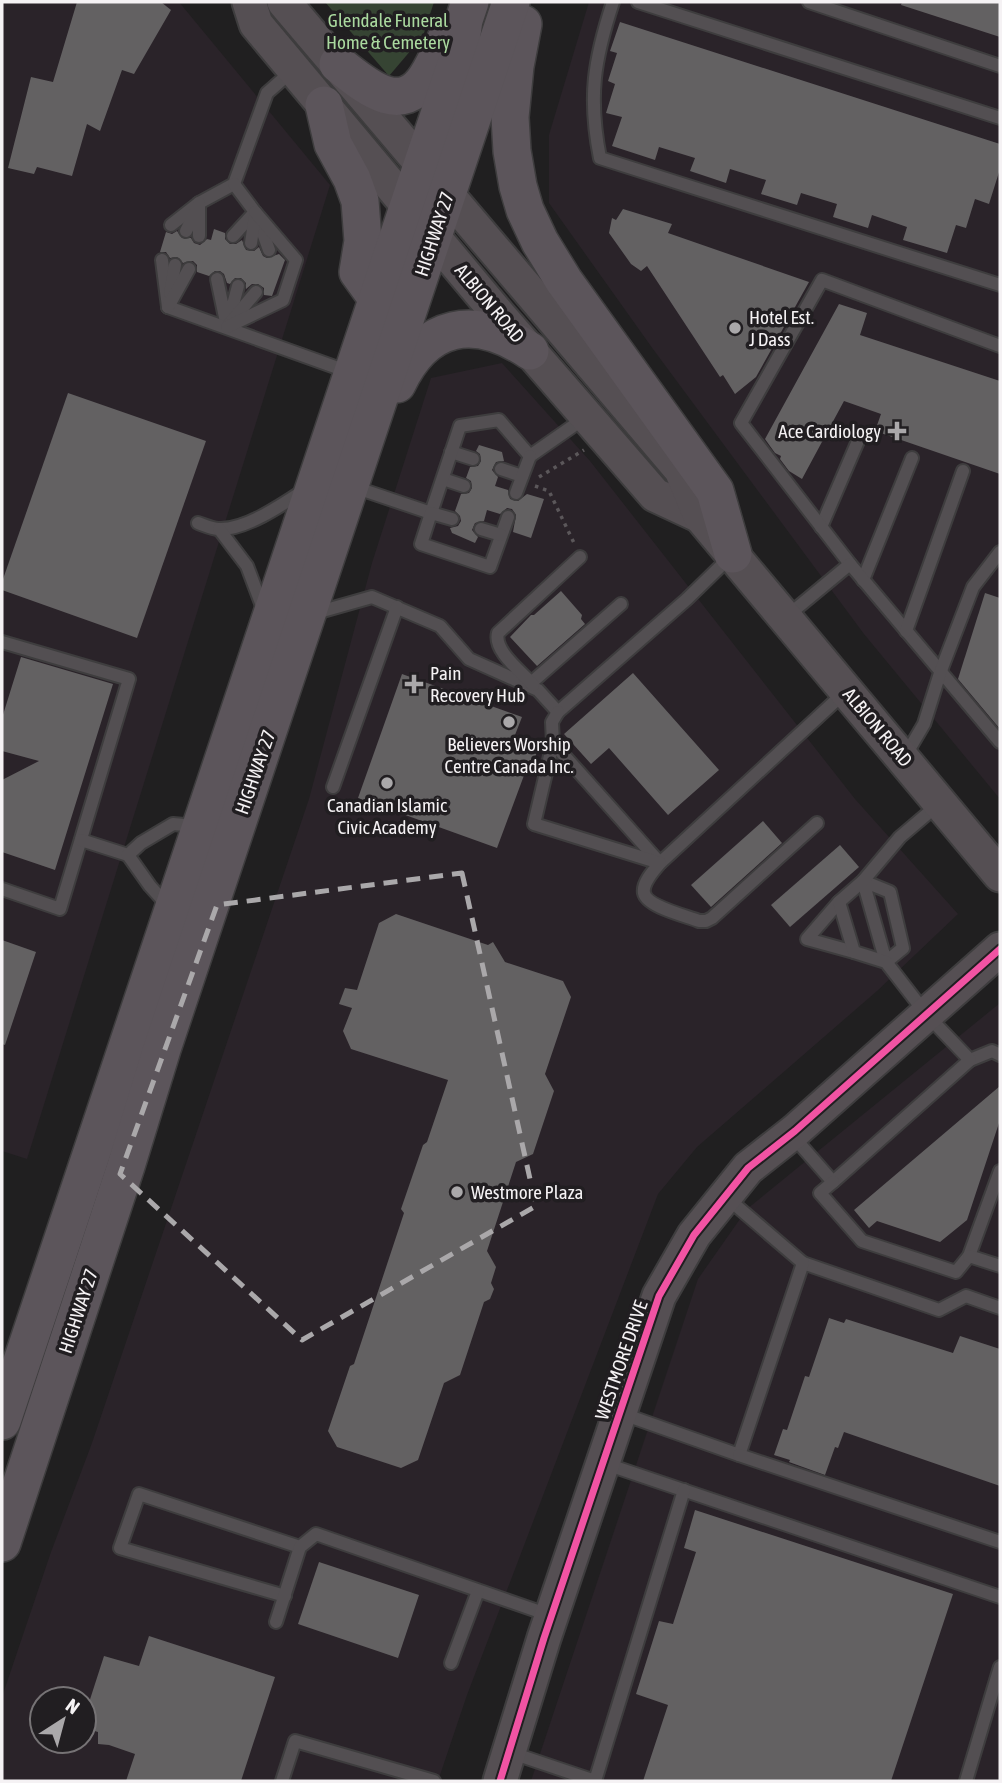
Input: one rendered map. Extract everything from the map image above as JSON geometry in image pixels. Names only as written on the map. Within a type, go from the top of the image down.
[{"type":"main road","name":"ALBION ROAD","points":[[248,2],[256,24],[293,69],[655,495],[700,516]]},
{"type":"main road","name":"ALBION ROAD","points":[[284,2],[681,470],[700,516],[1000,875]]},
{"type":"main road","name":"HIGHWAY 27","points":[[2,1543],[162,1049],[511,2]]},
{"type":"main road","points":[[528,2],[515,65],[510,117],[512,151],[525,210],[540,242],[564,281],[715,491],[733,554]]},
{"type":"main road","points":[[338,64],[373,90],[394,97],[403,95],[425,80],[446,39],[467,11]]},
{"type":"main road","name":"HIGHWAY 27","points":[[2,1421],[459,55],[467,11]]},
{"type":"main road","points":[[324,105],[333,144],[352,178],[359,201],[363,241],[358,272],[376,297]]},
{"type":"main road","points":[[376,409],[393,392],[405,367],[417,351],[448,332],[462,329],[487,332],[507,338],[530,351]]},
{"type":"main road","name":"WESTMORE DRIVE","points":[[504,1767],[544,1638],[659,1296],[694,1235],[748,1168],[791,1134],[1000,949]]},
{"type":"lane","points":[[612,2],[599,44],[592,92],[594,126],[600,158],[1000,285]]},
{"type":"lane","points":[[638,2],[1000,118]]},
{"type":"lane","points":[[809,2],[1000,66]]},
{"type":"lane","points":[[171,225],[234,184],[267,93],[293,69]]},
{"type":"lane","points":[[227,327],[283,300],[296,260],[234,184]]},
{"type":"lane","points":[[186,231],[200,204]]},
{"type":"lane","points":[[199,236],[200,204]]},
{"type":"lane","points":[[233,236],[255,212]]},
{"type":"lane","points":[[251,243],[255,212]]},
{"type":"lane","points":[[255,212],[269,250]]},
{"type":"lane","points":[[162,260],[168,307]]},
{"type":"lane","points":[[168,307],[175,265]]},
{"type":"lane","points":[[168,307],[189,270]]},
{"type":"lane","points":[[217,279],[227,327]]},
{"type":"lane","points":[[1000,346],[822,280],[741,423],[850,564],[1000,742]]},
{"type":"lane","points":[[227,327],[238,286]]},
{"type":"lane","points":[[227,327],[256,292]]},
{"type":"lane","points":[[168,307],[351,373]]},
{"type":"lane","points":[[516,493],[530,456],[588,416]]},
{"type":"lane","points":[[508,517],[491,567],[421,544],[460,426],[499,420],[530,456]]},
{"type":"lane","points":[[821,527],[861,434]]},
{"type":"lane","points":[[451,452],[473,459]]},
{"type":"lane","points":[[863,580],[912,458]]},
{"type":"lane","points":[[501,469],[523,476]]},
{"type":"lane","points":[[906,631],[963,471]]},
{"type":"lane","points":[[443,479],[464,486]]},
{"type":"lane","points":[[219,530],[261,518],[314,482]]},
{"type":"lane","points":[[351,486],[452,519]]},
{"type":"lane","points":[[198,523],[219,530],[247,566],[268,621]]},
{"type":"lane","points":[[481,529],[502,535]]},
{"type":"lane","points":[[904,758],[924,724],[940,673],[974,587],[1000,551]]},
{"type":"lane","points":[[660,863],[534,824],[553,743],[552,722],[558,712],[687,599],[733,554]]},
{"type":"lane","points":[[558,712],[500,648],[496,640],[498,633],[580,557]]},
{"type":"lane","points":[[786,617],[850,564]]},
{"type":"lane","points":[[308,615],[372,597],[440,626],[469,659],[535,687]]},
{"type":"lane","points":[[535,687],[621,604]]},
{"type":"lane","points":[[333,787],[397,607]]},
{"type":"lane","points":[[2,642],[129,679],[60,909],[2,889]]},
{"type":"lane","points":[[817,823],[706,921],[654,904],[646,896],[644,891],[648,878],[660,863],[847,691]]},
{"type":"lane","points":[[553,743],[660,863]]},
{"type":"lane","points":[[886,962],[807,939],[901,837],[941,803]]},
{"type":"lane","points":[[128,855],[141,843],[173,824],[200,827]]},
{"type":"lane","points":[[80,839],[128,855],[150,886],[172,910]]},
{"type":"lane","points":[[863,881],[886,962],[927,1015],[970,1060]]},
{"type":"lane","points":[[863,881],[890,892],[903,948],[886,962]]},
{"type":"lane","points":[[839,902],[854,952]]},
{"type":"lane","points":[[1000,1055],[992,1051],[970,1060],[820,1193],[862,1241],[956,1272],[969,1256],[1000,1171]]},
{"type":"lane","points":[[791,1134],[833,1182]]},
{"type":"lane","points":[[725,1196],[803,1263],[939,1310],[966,1296],[1000,1308]]},
{"type":"lane","points":[[969,1256],[1000,1266]]},
{"type":"lane","points":[[739,1455],[803,1263]]},
{"type":"lane","points":[[619,1413],[1000,1542]]},
{"type":"lane","points":[[603,1463],[1000,1597]]},
{"type":"lane","points":[[504,1767],[595,1781],[684,1490]]},
{"type":"lane","points":[[285,1596],[120,1548],[139,1494],[300,1547]]},
{"type":"lane","points":[[276,1622],[300,1547],[316,1534],[553,1616]]},
{"type":"lane","points":[[451,1663],[478,1591]]},
{"type":"lane","points":[[966,1781],[1000,1667]]},
{"type":"lane","points":[[282,1781],[295,1741],[434,1781]]},
{"type":"path","points":[[580,557],[549,491],[529,483],[586,449]]},
{"type":"highlighted area","points":[[462,873],[536,1206],[302,1340],[120,1174],[217,905]]},
{"type":"shaded area","points":[[2,2],[179,2],[330,185],[27,1159],[2,1151]]},
{"type":"shaded area","points":[[589,2],[1000,2],[1000,799],[864,634],[653,349],[549,203],[549,135]]},
{"type":"shaded area","points":[[502,363],[590,461],[855,799],[958,914],[877,991],[697,1147],[658,1194],[467,1695],[438,1781],[2,1781],[2,1697],[51,1552],[92,1443],[309,799],[372,563],[431,378]]},
{"type":"shaded area","points":[[1000,1003],[1000,1781],[531,1781],[698,1279],[747,1209]]},
{"type":"green space","name":"Glendale Funeral Home & Cemetery","points":[[325,2],[434,2],[423,36],[389,76]]},
{"type":"building","points":[[77,2],[161,2],[171,10],[134,74],[122,70],[100,131],[87,124],[72,176],[37,167],[34,174],[8,168],[31,77],[53,82]]},
{"type":"building","points":[[902,2],[1000,2],[1000,37],[901,5]]},
{"type":"building","points":[[620,22],[1000,144],[1000,169],[989,204],[975,199],[966,228],[956,225],[947,253],[903,240],[907,227],[872,215],[868,228],[833,217],[837,204],[801,193],[797,205],[761,194],[766,180],[730,169],[726,183],[690,171],[695,158],[659,147],[655,160],[612,146],[622,117],[606,113],[615,84],[608,81],[617,53],[610,51]]},
{"type":"building","name":"Hotel Est. J Dass","points":[[623,209],[672,224],[668,233],[809,282],[756,377],[735,394],[723,375],[720,377],[647,266],[641,271],[631,264],[609,233],[612,218],[616,220]]},
{"type":"building","points":[[214,229],[225,233],[225,239],[230,244],[242,240],[246,250],[254,251],[259,247],[267,258],[279,254],[285,260],[272,296],[264,295],[264,288],[258,284],[252,284],[246,289],[246,283],[241,278],[235,278],[230,284],[220,271],[209,276],[197,272],[197,265],[193,261],[183,263],[177,257],[170,258],[166,252],[160,252],[166,232],[172,234],[177,231],[182,238],[191,238],[194,243],[200,245],[207,239],[211,240]]},
{"type":"building","points":[[839,304],[867,313],[860,335],[1000,381],[1000,474],[875,431],[881,414],[844,401],[802,479],[789,471],[780,459],[781,456],[775,453],[765,439]]},
{"type":"building","points":[[68,393],[206,441],[137,638],[2,590],[2,582]]},
{"type":"building","points":[[479,445],[502,452],[504,461],[496,462],[492,470],[498,477],[495,486],[508,490],[510,499],[518,501],[527,494],[544,499],[531,538],[513,532],[516,515],[512,509],[507,508],[500,514],[487,510],[484,521],[475,523],[472,530],[478,537],[475,543],[452,533],[450,528],[458,526],[461,521],[455,511],[461,494],[469,493],[472,488],[471,481],[466,478],[470,467],[478,466],[481,461],[480,454],[476,451]]},
{"type":"building","points":[[561,591],[582,615],[581,619],[585,624],[537,666],[510,637],[531,615]]},
{"type":"building","points":[[985,593],[1000,598],[1000,729],[958,679]]},
{"type":"building","points":[[21,657],[113,684],[55,870],[2,852],[2,780],[39,761],[2,751],[2,718]]},
{"type":"building","points":[[633,673],[719,770],[668,815],[609,748],[591,764],[564,734]]},
{"type":"building","points":[[402,674],[522,717],[515,735],[540,744],[530,771],[526,770],[497,848],[358,798]]},
{"type":"building","points":[[763,821],[782,843],[711,907],[691,885]]},
{"type":"building","points":[[840,845],[859,867],[790,927],[771,905]]},
{"type":"building","name":"Westmore Plaza","points":[[396,914],[488,945],[493,942],[505,962],[563,981],[571,997],[545,1074],[554,1091],[533,1154],[516,1162],[487,1251],[496,1267],[491,1283],[494,1289],[490,1299],[484,1302],[460,1375],[444,1383],[418,1460],[401,1468],[337,1447],[328,1431],[350,1366],[354,1364],[404,1213],[401,1209],[448,1080],[351,1049],[343,1031],[352,1008],[339,1004],[345,988],[357,990],[379,923]]},
{"type":"building","points":[[2,940],[36,952],[5,1045],[2,1044]]},
{"type":"building","points":[[1000,1086],[1000,1120],[967,1220],[940,1242],[877,1221],[869,1228],[854,1210]]},
{"type":"building","points":[[829,1318],[844,1323],[846,1319],[953,1353],[960,1336],[1000,1349],[1000,1486],[844,1432],[838,1448],[835,1447],[825,1475],[774,1455],[783,1429],[787,1430],[805,1376],[809,1377]]},
{"type":"building","points":[[695,1510],[953,1594],[891,1781],[643,1781],[668,1705],[636,1694],[659,1621],[673,1624],[696,1552],[684,1548]]},
{"type":"building","points":[[319,1562],[419,1595],[398,1658],[298,1624]]},
{"type":"building","points":[[149,1636],[275,1677],[241,1781],[126,1781],[135,1754],[98,1744],[98,1685],[95,1685],[104,1656],[139,1666]]},
{"type":"cycle path","points":[[500,1781],[544,1638],[659,1296],[694,1235],[748,1168],[795,1131],[1000,949]]},
{"type":"place","name":"Hotel Est. J Dass","points":[[735,328]]},
{"type":"place","name":"Ace Cardiology","points":[[897,431]]},
{"type":"place","name":"Pain Recovery Hub","points":[[414,684]]},
{"type":"place","name":"Believers Worship Centre Canada Inc.","points":[[509,722]]},
{"type":"place","name":"Canadian Islamic Civic Academy","points":[[387,783]]},
{"type":"place","name":"Westmore Plaza","points":[[457,1192]]}]
